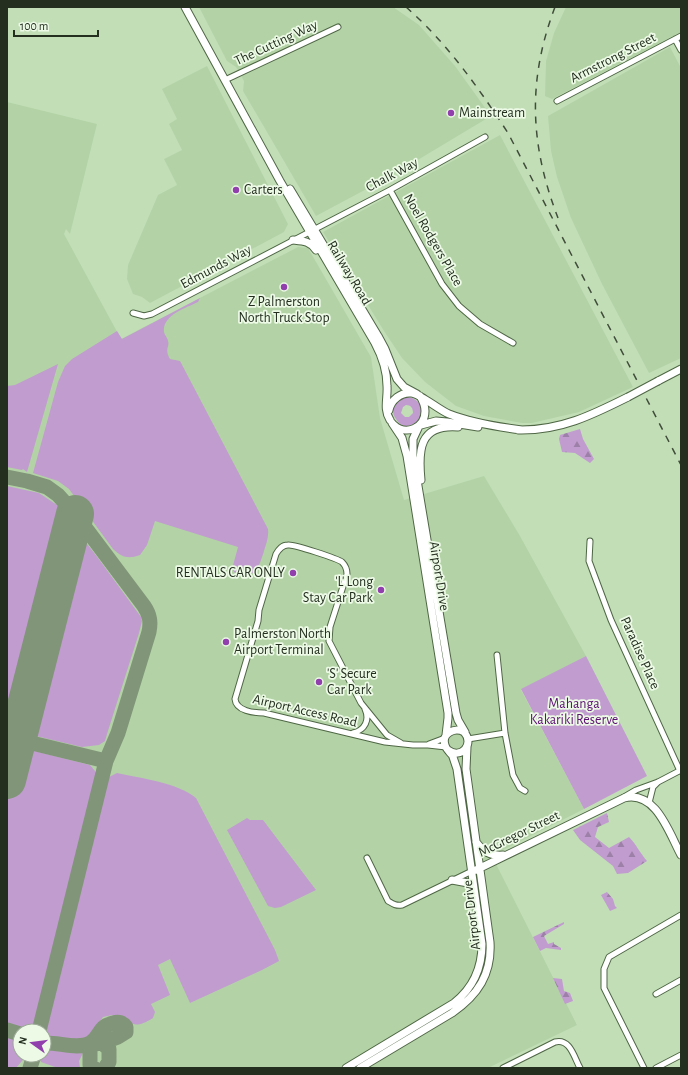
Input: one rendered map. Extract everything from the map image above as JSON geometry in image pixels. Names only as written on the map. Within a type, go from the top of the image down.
[{"type":"main road","name":"Railway Road","points":[[185,7],[262,147],[385,349],[397,379],[404,387],[437,408],[450,414],[485,424],[522,430]]},
{"type":"main road","name":"Railway Road","points":[[312,231],[380,352],[386,377],[386,410],[391,422]]},
{"type":"main road","points":[[293,240],[304,241],[311,244],[315,248],[333,278],[348,296]]},
{"type":"main road","name":"Railway Road","points":[[420,425],[436,421],[498,430],[548,428],[579,420],[681,370]]},
{"type":"main road","points":[[410,393],[418,395],[424,405],[425,411],[420,425],[408,430],[402,430],[391,422],[388,414],[391,403],[395,399],[405,394],[410,393]]},
{"type":"main road","name":"Airport Drive","points":[[391,422],[402,438],[407,456],[448,713],[445,737]]},
{"type":"main road","name":"Airport Drive","points":[[360,1068],[460,1008],[480,986],[488,966],[491,949],[466,769],[468,739],[456,713],[412,450],[413,438],[420,425]]},
{"type":"main road","points":[[424,522],[419,457],[425,438],[433,431],[446,427],[498,430]]},
{"type":"main road","points":[[456,730],[464,732],[468,739],[465,750],[458,754],[454,754],[447,749],[445,737],[449,732],[456,730]]},
{"type":"main road","name":"Airport Drive","points":[[346,1068],[454,1003],[466,992],[479,970],[482,953],[481,936],[470,872],[456,765],[453,756],[447,749]]},
{"type":"main road","points":[[624,798],[632,796],[639,797],[649,803],[660,815],[681,855]]},
{"type":"main road","name":"McGregor Street","points":[[470,872],[624,798]]},
{"type":"main road","points":[[476,842],[486,853],[491,855],[506,855]]},
{"type":"main road","points":[[452,880],[468,883],[473,887]]},
{"type":"street","name":"The Cutting Way","points":[[225,80],[338,27]]},
{"type":"street","name":"Armstrong Street","points":[[557,101],[681,36]]},
{"type":"street","points":[[675,39],[681,50]]},
{"type":"street","name":"Chalk Way","points":[[312,231],[390,190],[485,137]]},
{"type":"street","name":"Noel Rodgers Place","points":[[390,190],[442,284],[459,306],[480,324],[513,343]]},
{"type":"street","name":"Edmunds Way","points":[[133,313],[144,316],[152,314],[312,231]]},
{"type":"street","name":"Paradise Place","points":[[590,541],[589,561],[611,620],[681,771]]},
{"type":"street","name":"Airport Access Road","points":[[401,743],[388,735],[361,703],[328,638],[330,627],[347,574],[346,567],[338,560],[315,553],[308,549],[292,545],[284,546],[279,549],[276,554],[261,605],[258,621],[235,703],[240,708],[255,713],[264,713],[385,742],[428,745],[447,749]]},
{"type":"street","points":[[498,655],[505,733],[513,775],[520,788],[525,791]]},
{"type":"street","points":[[352,733],[360,730],[367,721],[366,712],[361,703]]},
{"type":"street","points":[[468,739],[505,733]]},
{"type":"street","name":"Airport Access Road","points":[[428,745],[445,737]]},
{"type":"street","points":[[624,798],[636,790],[681,771]]},
{"type":"street","points":[[649,803],[653,786],[658,782]]},
{"type":"street","name":"McGregor Street","points":[[367,858],[388,901],[393,904],[402,905],[470,872]]},
{"type":"street","points":[[644,1068],[604,988],[604,970],[609,957],[681,915]]},
{"type":"street","points":[[656,994],[681,980]]},
{"type":"street","points":[[503,1068],[555,1042],[560,1041],[568,1045],[580,1068]]},
{"type":"street","points":[[656,1068],[681,1055]]},
{"type":"shaded area","points":[[199,7],[393,7],[419,25],[455,66],[491,116],[391,176],[316,216],[243,91],[244,81],[236,67],[227,61]]},
{"type":"shaded area","points":[[566,7],[681,7],[681,32],[552,99],[545,96],[546,61],[554,33]]},
{"type":"shaded area","points":[[670,47],[681,68],[681,358],[649,373],[602,284],[571,218],[557,177],[551,151],[548,116]]},
{"type":"shaded area","points":[[207,66],[288,224],[284,232],[150,303],[142,297],[133,294],[127,279],[128,265],[158,195],[177,185],[164,159],[182,150],[169,124],[177,119],[162,89]]},
{"type":"shaded area","points":[[7,102],[97,124],[70,234],[66,229],[64,234],[121,339],[298,247],[308,248],[371,357],[380,418],[404,500],[484,476],[520,536],[586,656],[521,690],[584,809],[495,854],[497,866],[577,1025],[488,1068],[7,1068]]},
{"type":"shaded area","points":[[500,135],[633,387],[579,412],[532,423],[522,423],[484,416],[456,406],[425,382],[402,358],[323,232]]},
{"type":"green space","points":[[200,298],[198,302],[176,313],[164,326],[164,332],[168,340],[167,353],[170,359],[180,361],[268,529],[267,540],[258,567],[252,574],[247,575],[235,573],[232,569],[238,547],[155,521],[147,545],[140,555],[132,557],[123,556],[113,549],[69,489],[58,481],[33,473],[58,382],[65,366],[72,359],[117,331],[122,339]]},
{"type":"green space","points":[[58,364],[27,472],[23,469],[7,467],[7,386],[15,385]]},
{"type":"green space","points":[[409,397],[417,401],[421,407],[419,419],[414,424],[408,426],[402,425],[396,419],[393,411],[395,404],[401,399]],"holes":[[[406,405],[411,407],[413,410],[413,413],[409,417],[405,417],[401,413],[403,407]]]},
{"type":"green space","points":[[580,429],[583,439],[594,459],[590,463],[575,453],[562,452],[559,439],[560,435]]},
{"type":"green space","points":[[7,486],[39,493],[57,505],[141,617],[142,621],[139,633],[105,741],[99,745],[82,747],[7,729]]},
{"type":"green space","name":"Mahanga Kakariki Reserve","points":[[586,656],[647,776],[584,809],[521,689]]},
{"type":"green space","points":[[7,744],[90,765],[97,775],[37,1023],[12,1023],[12,1063],[20,1063],[16,1068],[7,1068]]},
{"type":"green space","points":[[117,773],[148,779],[179,788],[196,798],[275,950],[279,961],[190,1003],[170,959],[158,965],[170,995],[151,1004],[155,1012],[153,1018],[144,1023],[134,1024],[124,1017],[112,1015],[103,1017],[96,1026],[91,1038],[84,1041],[54,1041],[52,1039],[52,1023],[46,1023],[105,783],[107,783],[109,777]]},
{"type":"green space","points":[[607,813],[609,822],[598,827],[595,837],[609,848],[629,837],[647,861],[628,873],[617,874],[613,866],[580,840],[573,830]]},
{"type":"green space","points":[[247,818],[250,820],[263,820],[316,890],[281,907],[275,908],[268,906],[227,830]]},
{"type":"green space","points":[[607,892],[613,899],[617,908],[610,911],[601,895]]},
{"type":"green space","points":[[564,922],[564,924],[544,936],[548,944],[554,942],[554,944],[561,948],[561,950],[546,948],[540,951],[533,937]]},
{"type":"green space","points":[[553,978],[562,979],[564,991],[570,993],[573,1001],[565,1004]]},
{"type":"green space","points":[[52,1046],[81,1048],[84,1051],[79,1061],[80,1068],[58,1068],[44,1063],[52,1063]]},
{"type":"taxiway","points":[[7,477],[47,487],[58,495],[75,514],[144,606],[148,612],[150,622],[149,632],[118,733],[106,761],[41,1023]]},
{"type":"taxiway","points":[[7,737],[106,761]]},
{"type":"taxiway","points":[[52,1043],[74,1046],[85,1045],[93,1041],[104,1027],[108,1025],[119,1022],[126,1027],[126,1032],[118,1037],[102,1043]]},
{"type":"taxiway","points":[[7,1030],[12,1032]]},
{"type":"taxiway","points":[[94,1044],[102,1043],[109,1049],[109,1062],[105,1068]]},
{"type":"taxiway","points":[[85,1045],[90,1049],[90,1065],[94,1068]]},
{"type":"taxiway","points":[[30,1068],[32,1063]]},
{"type":"runway","points":[[7,780],[75,514]]},
{"type":"railway","points":[[406,7],[435,35],[461,66],[508,133],[681,465]]},
{"type":"railway","points":[[555,7],[546,34],[540,61],[536,87],[536,113],[537,139],[542,165],[558,218]]},
{"type":"place","name":"Mainstream","points":[[451,113]]},
{"type":"place","name":"Carters","points":[[236,190]]},
{"type":"place","name":"Z Palmerston North Truck Stop","points":[[284,287]]},
{"type":"place","name":"RENTALS CAR ONLY","points":[[293,573]]},
{"type":"place","name":"'L' Long Stay Car Park","points":[[381,590]]},
{"type":"place","name":"Palmerston North Airport Terminal","points":[[226,642]]},
{"type":"place","name":"'S' Secure Car Park","points":[[319,682]]}]
